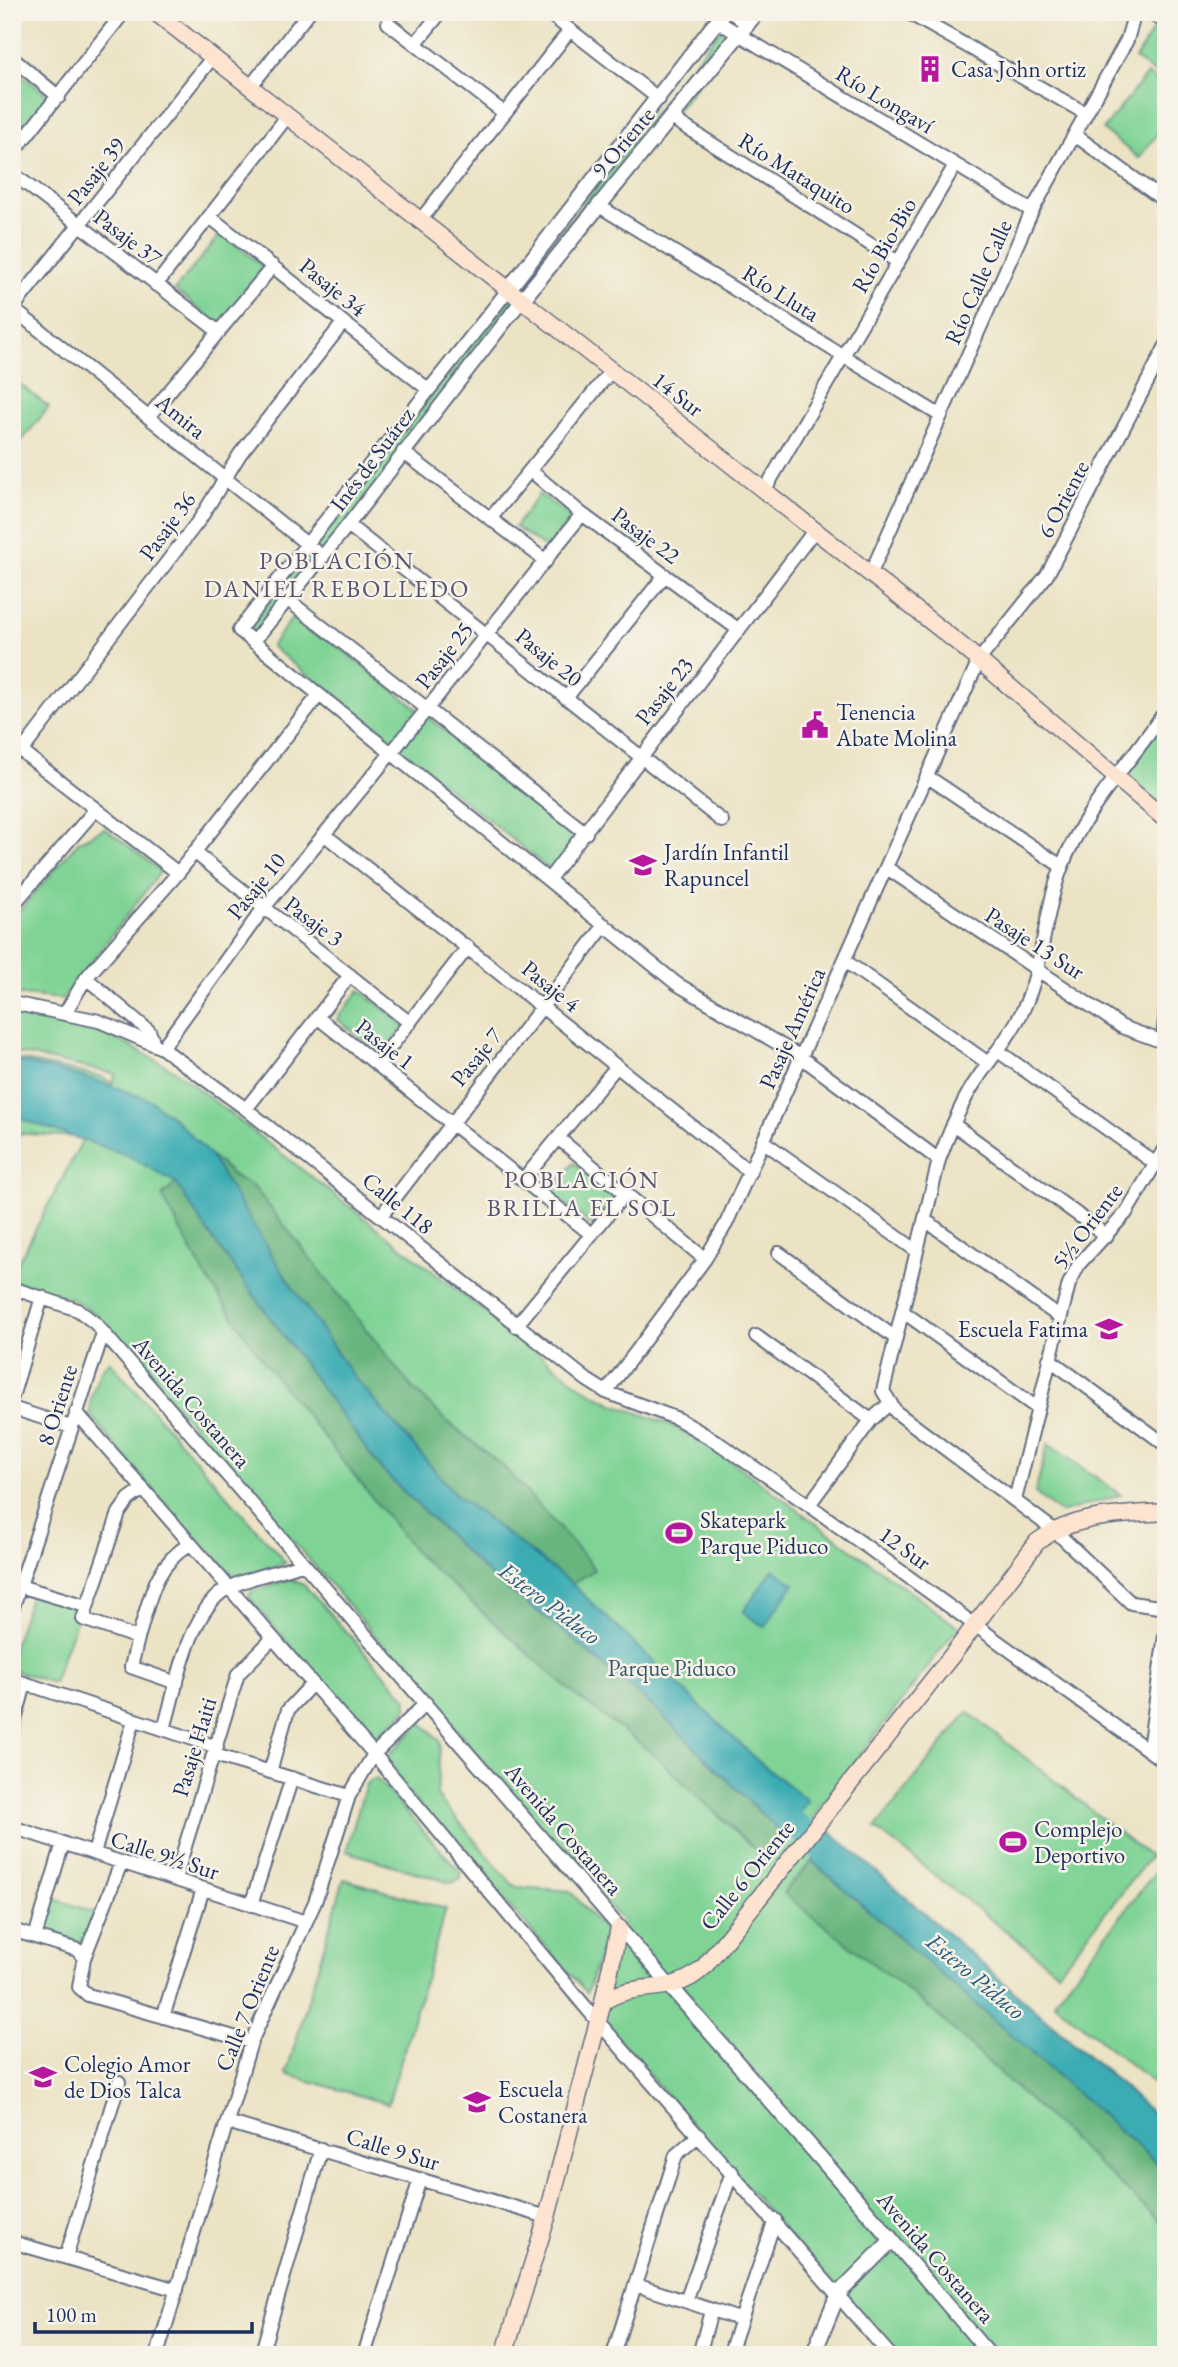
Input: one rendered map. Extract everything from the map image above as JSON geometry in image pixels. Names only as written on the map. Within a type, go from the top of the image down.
[{"type":"main road","name":"14 Sur","points":[[155,12],[286,118],[979,660],[1166,820]]},
{"type":"main road","name":"Calle 6 Oriente","points":[[603,2002],[620,1993],[686,1982],[704,1966],[1037,1542],[1054,1530],[1096,1517],[1166,1512]]},
{"type":"main road","points":[[504,2355],[547,2217],[603,2002],[619,1928]]},
{"type":"street","points":[[12,154],[124,12]]},
{"type":"street","points":[[250,87],[309,12]]},
{"type":"street","points":[[416,43],[441,12]]},
{"type":"street","points":[[547,12],[659,99]]},
{"type":"street","points":[[731,12],[743,30]]},
{"type":"street","name":"9 Oriente","points":[[522,300],[673,120],[757,12]]},
{"type":"street","points":[[907,12],[1085,113]]},
{"type":"street","name":"Río Calle Calle","points":[[870,575],[1032,211],[1127,40],[1135,12]]},
{"type":"street","points":[[1147,12],[1166,22]]},
{"type":"street","name":"9 Oriente","points":[[508,290],[659,99],[720,16]]},
{"type":"street","name":"Río Longaví","points":[[720,16],[1032,211]]},
{"type":"street","points":[[388,23],[503,112]]},
{"type":"street","points":[[419,222],[570,30]]},
{"type":"street","points":[[12,58],[59,97]]},
{"type":"street","name":"Pasaje 39","points":[[12,309],[212,58]]},
{"type":"street","points":[[156,285],[286,118]]},
{"type":"street","name":"Río Mataquito","points":[[673,120],[898,262]]},
{"type":"street","points":[[1075,135],[1166,202]]},
{"type":"street","name":"Río Bio-Bio","points":[[764,491],[955,165]]},
{"type":"street","name":"Pasaje 37","points":[[12,173],[219,332]]},
{"type":"street","name":"Río Lluta","points":[[600,206],[941,416]]},
{"type":"street","name":"Pasaje 34","points":[[210,217],[429,390]]},
{"type":"street","points":[[148,417],[273,265]]},
{"type":"street","name":"Inés de Suárez","points":[[508,290],[239,630],[253,642],[348,526],[522,300]]},
{"type":"street","name":"Amira","points":[[12,309],[323,556]]},
{"type":"street","name":"Pasaje 36","points":[[17,748],[200,519],[224,478],[343,323]]},
{"type":"street","name":"6 Oriente","points":[[979,660],[1047,575],[1166,346]]},
{"type":"street","points":[[490,519],[611,371]]},
{"type":"street","points":[[403,452],[546,561]]},
{"type":"street","name":"Pasaje 22","points":[[531,471],[582,514],[739,630]]},
{"type":"street","name":"Pasaje 25","points":[[389,754],[582,514]]},
{"type":"street","name":"Pasaje 20","points":[[348,526],[722,821]]},
{"type":"street","name":"Pasaje 23","points":[[549,879],[586,833],[639,756],[814,531]]},
{"type":"street","points":[[566,698],[665,575]]},
{"type":"street","points":[[288,600],[586,833]]},
{"type":"street","points":[[253,642],[389,754],[700,999],[801,1057],[939,1160]]},
{"type":"street","name":"Pasaje América","points":[[606,1392],[705,1259],[750,1172],[979,660]]},
{"type":"street","points":[[65,1013],[86,978],[178,873],[319,695]]},
{"type":"street","points":[[1166,710],[1147,738],[1115,775],[1061,866],[1041,939],[1037,971],[1022,1013],[988,1063],[953,1124],[939,1160],[883,1391],[889,1404],[908,1422],[1054,1530],[1131,1603],[1166,1608]]},
{"type":"street","points":[[17,748],[178,873]]},
{"type":"street","name":"Pasaje 10","points":[[158,1046],[262,909],[389,754]]},
{"type":"street","points":[[928,777],[1061,866]]},
{"type":"street","points":[[12,906],[96,808]]},
{"type":"street","name":"Pasaje 4","points":[[325,835],[750,1172]]},
{"type":"street","name":"Pasaje 3","points":[[194,852],[262,909],[410,1023]]},
{"type":"street","name":"Pasaje 13 Sur","points":[[887,868],[1122,1027],[1164,1043]]},
{"type":"street","name":"Pasaje 7","points":[[381,1216],[605,925]]},
{"type":"street","points":[[378,1063],[468,947]]},
{"type":"street","points":[[845,961],[988,1063]]},
{"type":"street","points":[[246,1109],[350,975]]},
{"type":"street","name":"Calle 118","points":[[86,978],[149,1031],[158,1046],[246,1109],[516,1326],[606,1392]]},
{"type":"street","points":[[12,1003],[109,1024],[158,1046]]},
{"type":"street","points":[[1164,1043],[1166,1006]]},
{"type":"street","name":"Pasaje 1","points":[[317,1017],[591,1234]]},
{"type":"street","points":[[998,1051],[1156,1164]]},
{"type":"street","points":[[524,1179],[617,1066]]},
{"type":"street","points":[[953,1124],[1107,1236]]},
{"type":"street","points":[[558,1138],[705,1259]]},
{"type":"street","points":[[764,1142],[917,1251]]},
{"type":"street","name":"5½ Oriente","points":[[1014,1500],[1058,1316],[1073,1274],[1126,1213],[1166,1146]]},
{"type":"street","points":[[516,1326],[624,1195]]},
{"type":"street","points":[[925,1220],[1058,1316]]},
{"type":"street","points":[[779,1252],[894,1337]]},
{"type":"street","name":"Avenida Costanera","points":[[12,1289],[78,1310],[103,1333],[990,2355]]},
{"type":"street","points":[[12,1397],[42,1297]]},
{"type":"street","points":[[902,1311],[1037,1408]]},
{"type":"street","name":"8 Oriente","points":[[12,1610],[16,1585],[103,1333]]},
{"type":"street","points":[[756,1336],[871,1420]]},
{"type":"street","points":[[1049,1359],[1166,1445]]},
{"type":"street","name":"12 Sur","points":[[606,1392],[678,1419],[717,1442],[809,1505],[1166,1763]]},
{"type":"street","points":[[809,1505],[871,1420],[889,1404]]},
{"type":"street","points":[[12,1408],[71,1427]]},
{"type":"street","points":[[76,1412],[374,1754],[598,2020],[775,2220],[885,2353]]},
{"type":"street","points":[[84,1613],[119,1513],[129,1499],[143,1489]]},
{"type":"street","points":[[177,1683],[131,1667],[160,1572],[168,1560],[190,1544]]},
{"type":"street","points":[[164,1729],[177,1683],[205,1608],[229,1587],[301,1564]]},
{"type":"street","points":[[16,1585],[138,1639]]},
{"type":"street","points":[[1149,1749],[1166,1628]]},
{"type":"street","name":"Pasaje Haiti","points":[[175,1879],[238,1674],[272,1639]]},
{"type":"street","points":[[12,1731],[19,1681],[164,1729],[270,1772],[349,1796]]},
{"type":"street","points":[[270,1772],[288,1710],[312,1684]]},
{"type":"street","name":"Calle 7 Oriente","points":[[157,2355],[251,2042],[306,1922],[349,1796],[359,1774],[374,1754],[426,1703]]},
{"type":"street","points":[[94,1853],[134,1720]]},
{"type":"street","points":[[251,1905],[292,1778]]},
{"type":"street","name":"Calle 9½ Sur","points":[[12,1827],[306,1922]]},
{"type":"street","points":[[35,1937],[63,1843]]},
{"type":"street","points":[[121,1863],[84,1958],[79,1987],[88,1995],[251,2042]]},
{"type":"street","points":[[163,2017],[203,1889]]},
{"type":"street","points":[[12,1930],[78,1950],[84,1958]]},
{"type":"street","points":[[66,2257],[119,2082]]},
{"type":"street","name":"Calle 9 Sur","points":[[227,2122],[547,2217]]},
{"type":"street","points":[[613,2355],[676,2155],[699,2135]]},
{"type":"street","points":[[261,2355],[321,2149]]},
{"type":"street","points":[[686,2301],[732,2172]]},
{"type":"street","points":[[364,2355],[420,2179]]},
{"type":"street","points":[[729,2355],[739,2319],[775,2220]]},
{"type":"street","points":[[813,2355],[838,2294],[892,2240]]},
{"type":"street","points":[[12,2242],[177,2290]]},
{"type":"street","points":[[636,2285],[739,2319]]},
{"type":"street","points":[[701,2354],[711,2311]]},
{"type":"green space","points":[[734,12],[754,12],[258,642],[245,632]]},
{"type":"green space","points":[[1155,27],[1166,34],[1166,81],[1135,59]]},
{"type":"green space","points":[[12,67],[56,102],[12,155]]},
{"type":"green space","points":[[1147,74],[1166,88],[1166,123],[1139,158],[1103,130]]},
{"type":"green space","points":[[221,233],[268,270],[221,327],[175,290]]},
{"type":"green space","points":[[12,378],[49,407],[12,453]]},
{"type":"green space","points":[[539,494],[572,517],[549,550],[515,527]]},
{"type":"green space","points":[[296,613],[581,838],[553,872],[271,646]]},
{"type":"green space","points":[[1166,718],[1166,802],[1161,809],[1123,776]]},
{"type":"green space","points":[[105,828],[161,871],[63,999],[12,994],[12,919],[79,841]]},
{"type":"green space","points":[[360,990],[405,1026],[382,1055],[337,1019]]},
{"type":"green space","name":"Parque Piduco","points":[[12,1011],[106,1033],[174,1070],[583,1388],[613,1404],[669,1424],[724,1456],[958,1627],[813,1817],[1122,2085],[1166,2129],[1166,2355],[893,2355],[601,2020],[622,1921],[97,1315],[72,1299],[12,1281],[12,1274],[92,1122],[12,1093],[12,1058],[102,1077],[112,1083],[116,1074],[12,1052]]},
{"type":"green space","points":[[12,1116],[76,1137],[12,1133]]},
{"type":"green space","points":[[209,1154],[234,1176],[254,1187],[410,1385],[443,1418],[504,1467],[594,1570],[572,1584],[456,1495],[352,1375],[283,1273]]},
{"type":"green space","points":[[574,1163],[619,1199],[595,1228],[550,1192]]},
{"type":"green space","points":[[176,1183],[210,1235],[381,1469],[489,1575],[557,1626],[657,1710],[782,1834],[784,1837],[766,1860],[652,1753],[574,1694],[417,1554],[264,1362],[204,1274],[162,1196]]},
{"type":"green space","points":[[110,1362],[286,1563],[237,1578],[222,1573],[91,1416],[94,1386],[101,1371]]},
{"type":"green space","points":[[1048,1444],[1121,1495],[1060,1513],[1035,1493]]},
{"type":"green space","points":[[291,1579],[304,1585],[407,1699],[407,1709],[376,1739],[370,1738],[248,1597],[252,1591]]},
{"type":"green space","points":[[31,1594],[81,1608],[53,1683],[12,1670],[12,1651]]},
{"type":"green space","name":"Complejo Deportivo","points":[[968,1712],[1150,1857],[1058,1972],[875,1828]]},
{"type":"green space","points":[[421,1722],[440,1741],[437,1796],[512,1884],[518,1887],[570,1891],[603,1929],[605,1937],[587,1993],[381,1763]]},
{"type":"green space","points":[[376,1778],[461,1873],[461,1879],[451,1883],[346,1851],[366,1784]]},
{"type":"green space","name":"Complejo Deportivo","points":[[1166,1858],[1166,2094],[1054,2002]]},
{"type":"green space","points":[[812,1861],[1166,2171],[1166,2227],[933,2011],[783,1893]]},
{"type":"green space","points":[[344,1879],[446,1909],[388,2104],[286,2074]]},
{"type":"green space","points":[[52,1898],[99,1914],[89,1946],[41,1930]]},
{"type":"water","points":[[12,1060],[95,1080],[150,1100],[175,1119],[209,1154],[283,1273],[352,1375],[456,1495],[572,1584],[758,1761],[808,1801],[782,1834],[657,1710],[557,1626],[489,1575],[381,1469],[210,1235],[176,1183],[127,1155],[12,1116]]},
{"type":"water","points":[[773,1569],[794,1584],[764,1627],[743,1612]]},
{"type":"water","points":[[830,1831],[1166,2125],[1166,2171],[812,1861]]},
{"type":"waterway","name":"Estero Piduco","points":[[767,1799],[848,1871]]},
{"type":"place","name":"Casa John ortiz","points":[[930,69]]},
{"type":"place","name":"Tenencia Abate Molina","points":[[815,725]]},
{"type":"place","name":"Jardín Infantil Rapuncel","points":[[643,865]]},
{"type":"place","name":"Escuela Fatima","points":[[1109,1329]]},
{"type":"place","name":"Skatepark Parque Piduco","points":[[679,1533]]},
{"type":"place","name":"Complejo Deportivo","points":[[1013,1842]]},
{"type":"place","name":"Colegio Amor de Dios Talca","points":[[43,2077]]},
{"type":"place","name":"Escuela Costanera","points":[[477,2102]]},
{"type":"district","name":"POBLACIÓN DANIEL REBOLLEDO","points":[[337,574]]},
{"type":"district","name":"POBLACIÓN BRILLA EL SOL","points":[[582,1193]]}]
